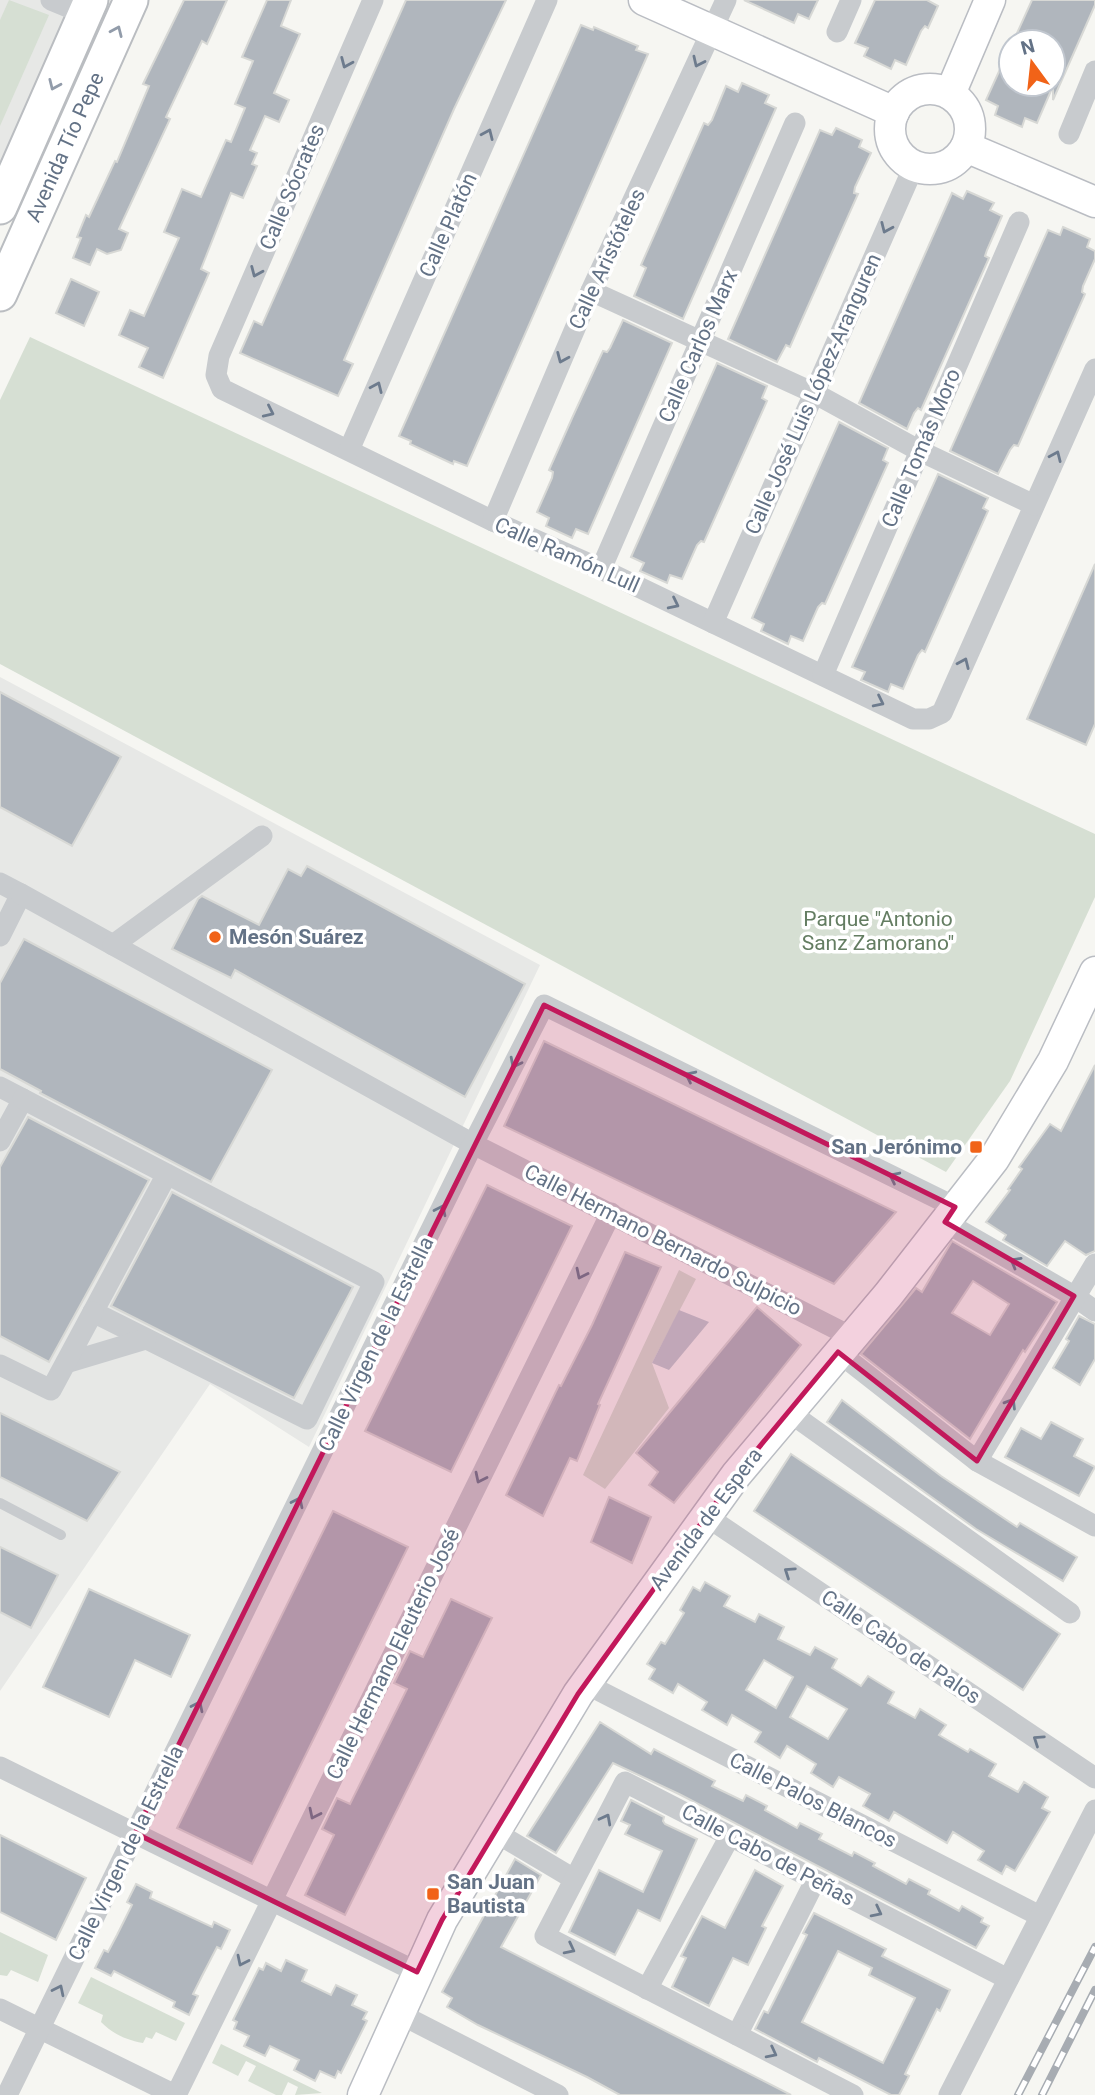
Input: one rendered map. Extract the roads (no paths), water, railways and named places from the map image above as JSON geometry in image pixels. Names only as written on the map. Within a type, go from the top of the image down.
[{"type":"main road","name":"Avenida Tío Pepe","points":[[0,294],[131,0]]},
{"type":"main road","name":"Avenida Tío Pepe","points":[[0,208],[88,7]]},
{"type":"street","points":[[51,0],[88,7]]},
{"type":"street","name":"Calle Sócrates","points":[[216,374],[219,356],[373,0]]},
{"type":"street","name":"Calle Platón","points":[[349,450],[547,0]]},
{"type":"street","points":[[643,0],[894,112]]},
{"type":"street","name":"Calle Aristóteles","points":[[493,521],[591,291],[726,0]]},
{"type":"street","points":[[837,32],[851,0]]},
{"type":"street","points":[[950,94],[990,0]]},
{"type":"street","points":[[1069,134],[1095,71]]},
{"type":"street","points":[[930,89],[950,94],[965,109],[970,128],[966,147],[960,156],[946,166],[925,169],[914,166],[904,160],[895,149],[890,135],[894,112],[904,99],[916,91],[930,89]]},
{"type":"street","name":"Calle Carlos Marx","points":[[601,569],[795,123]]},
{"type":"street","points":[[966,147],[1095,202]]},
{"type":"street","name":"Calle José Luis López-Aranguren","points":[[713,623],[914,166]]},
{"type":"street","name":"Calle Tomás Moro","points":[[822,675],[1019,222]]},
{"type":"street","points":[[591,291],[814,393],[920,451],[1034,505],[1095,369]]},
{"type":"street","name":"Calle Ramón Lull","points":[[216,374],[222,389],[493,521],[601,569],[913,719],[929,719],[942,713],[1034,505]]},
{"type":"street","points":[[113,945],[262,836]]},
{"type":"street","name":"Calle Hermano Bernardo Sulpicio","points":[[0,883],[473,1144],[611,1213],[845,1344],[977,1461],[1095,1526]]},
{"type":"street","points":[[0,936],[21,894]]},
{"type":"street","name":"Avenida de Espera","points":[[363,2095],[416,1972],[442,1920],[586,1684],[736,1475],[994,1159],[1053,1061],[1095,972]]},
{"type":"street","name":"Calle Virgen de la Estrella","points":[[7,2095],[473,1144],[544,1005],[950,1214]]},
{"type":"street","points":[[0,1087],[374,1282],[307,1419],[93,1312]]},
{"type":"street","points":[[0,1141],[23,1099]]},
{"type":"street","points":[[0,1365],[51,1390],[167,1174]]},
{"type":"street","name":"Calle Hermano Eleuterio José","points":[[175,2095],[611,1213]]},
{"type":"street","points":[[950,1214],[1095,1311]]},
{"type":"street","points":[[977,1461],[1095,1264]]},
{"type":"street","points":[[66,1363],[146,1339]]},
{"type":"street","points":[[789,1412],[1070,1613]]},
{"type":"street","name":"Calle Cabo de Palos","points":[[706,1516],[1095,1778]]},
{"type":"street","name":"Calle Palos Blancos","points":[[586,1684],[1040,1916]]},
{"type":"street","points":[[0,1767],[416,1972]]},
{"type":"street","name":"Calle Cabo de Peñas","points":[[853,2095],[545,1937],[625,1782],[1008,1979]]},
{"type":"street","points":[[949,2095],[1095,1810]]},
{"type":"street","points":[[495,1832],[574,1879]]},
{"type":"street","points":[[647,1989],[730,1836]]},
{"type":"street","points":[[737,2035],[815,1881]]},
{"type":"street","points":[[0,2009],[175,2095]]},
{"type":"street","points":[[398,2013],[558,2095]]},
{"type":"lane","points":[[0,1503],[61,1535]]},
{"type":"railway","points":[[1018,2095],[1095,1947]]},
{"type":"railway","points":[[1042,2095],[1095,1990]]},
{"type":"place","name":"Mesón Suárez","points":[[215,937]]},
{"type":"place","name":"San Jerónimo","points":[[976,1147]]},
{"type":"place","name":"San Juan Bautista","points":[[433,1894]]},
{"type":"park label","name":"Parque \"Antonio Sanz Zamorano\"","points":[[878,931]]}]
